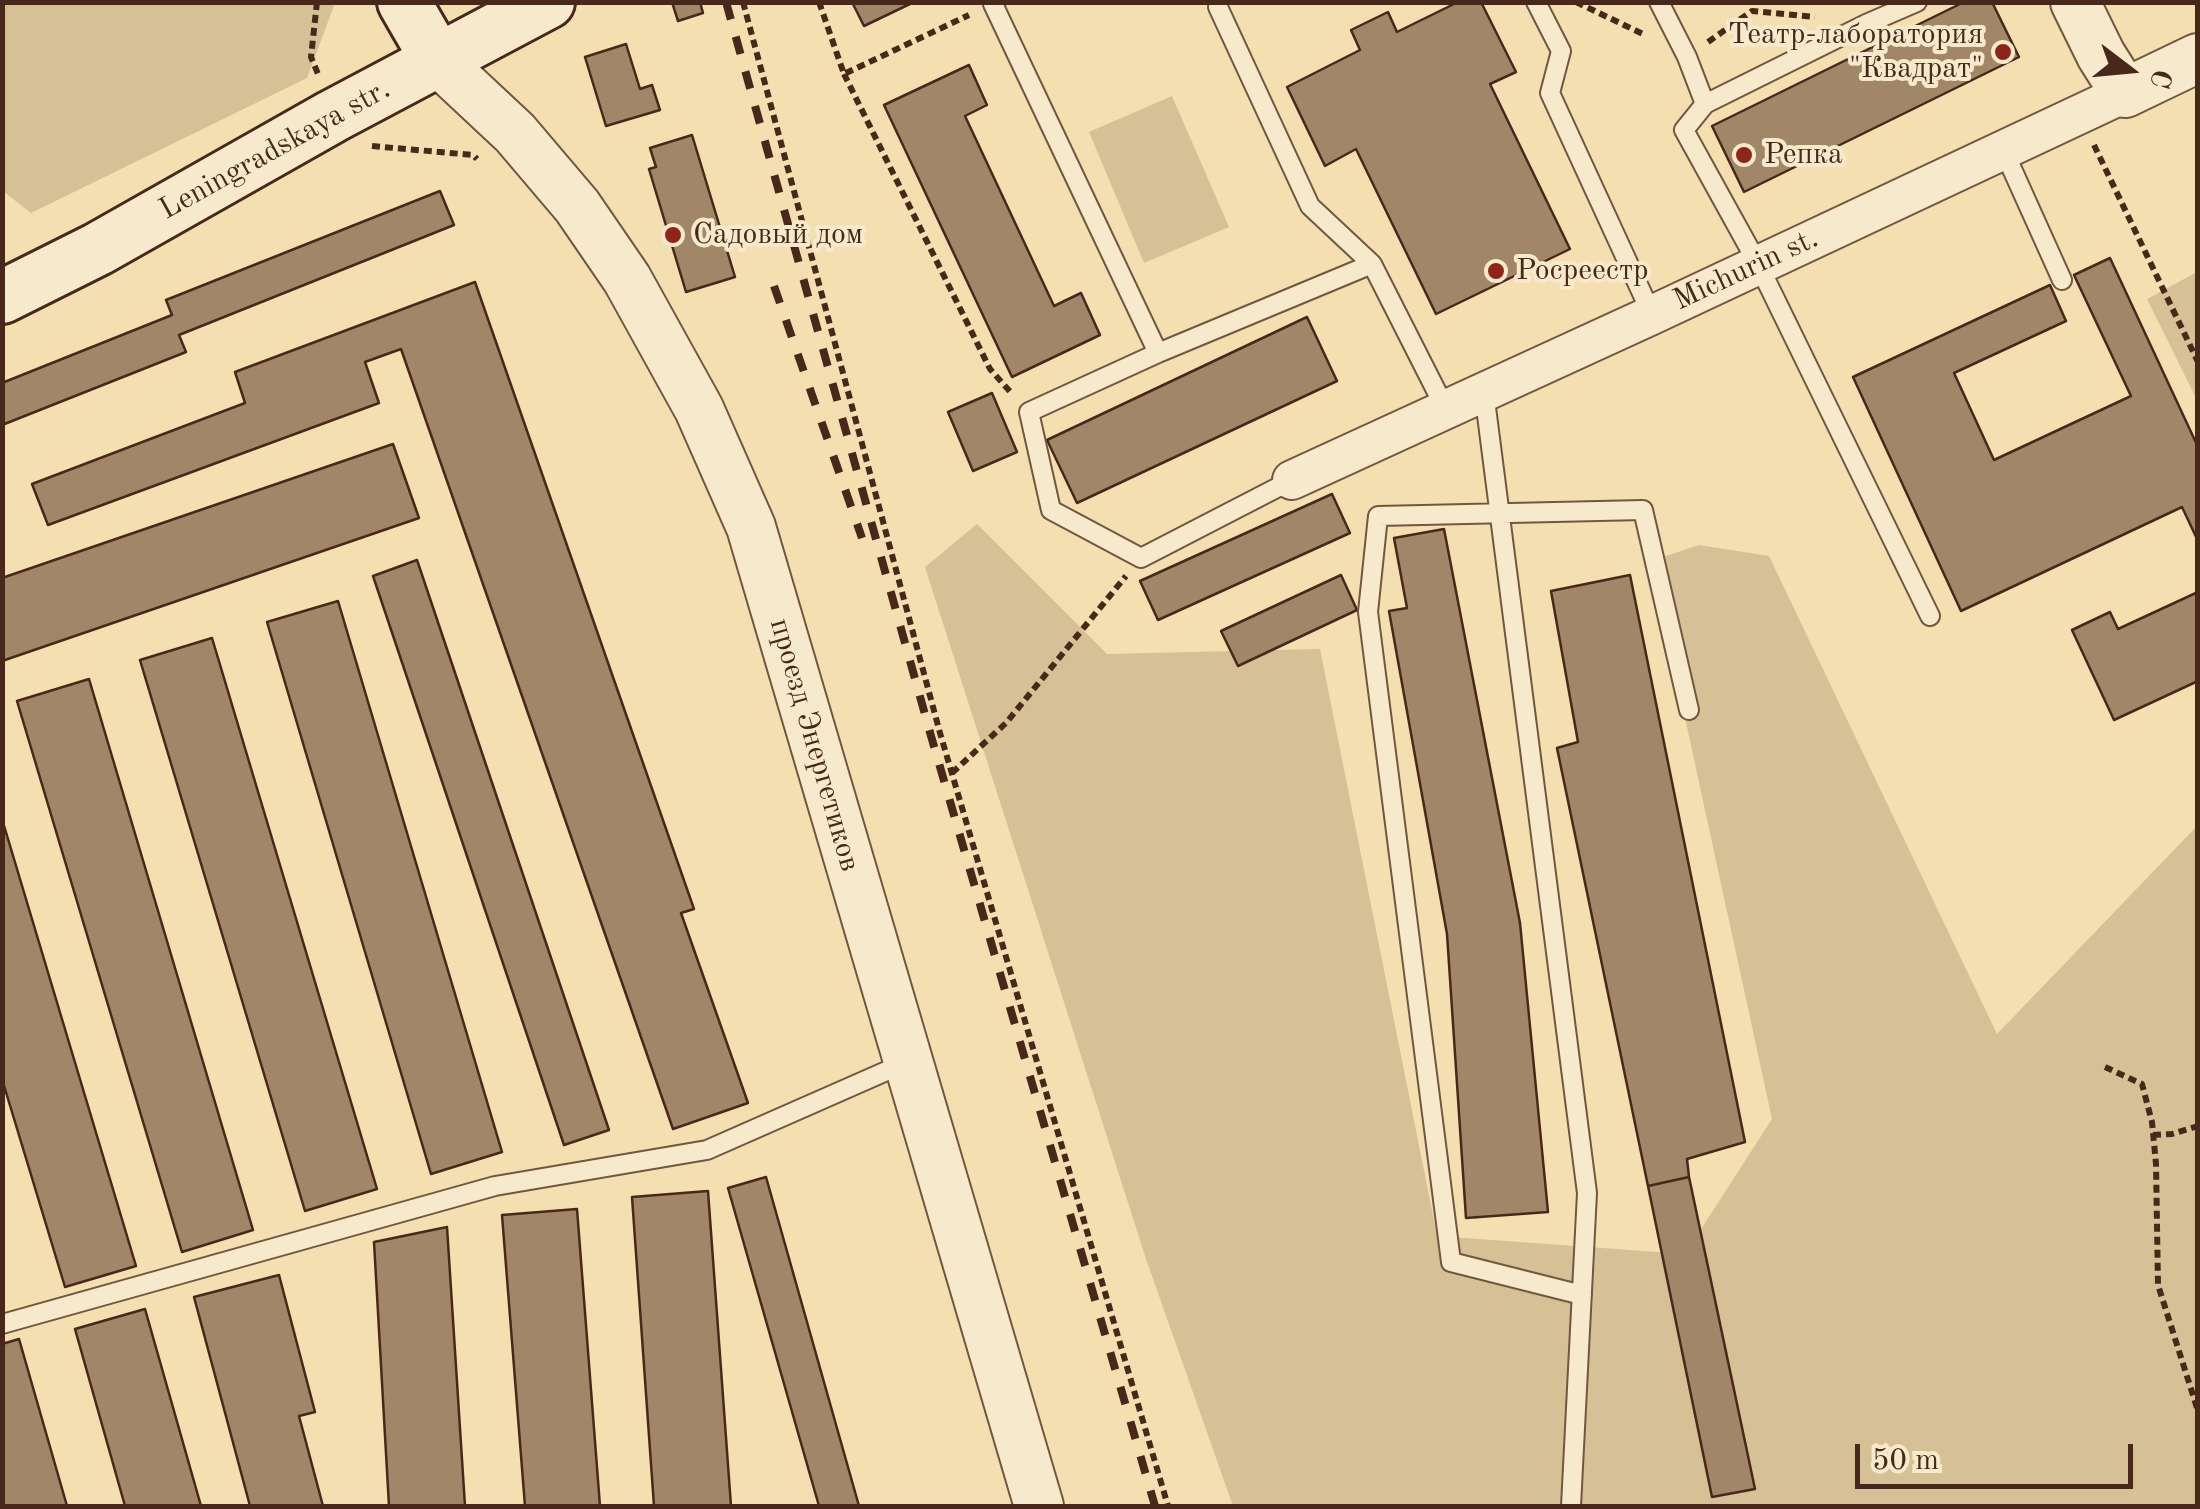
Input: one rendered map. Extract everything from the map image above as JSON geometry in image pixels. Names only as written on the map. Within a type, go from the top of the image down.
[{"type":"main road","points":[[404,2],[438,61]]},
{"type":"main road","name":"Leningradskaya str.","points":[[2,297],[98,249],[333,116],[548,2]]},
{"type":"street","points":[[2076,2],[2125,92]]},
{"type":"street","name":"Michurin st.","points":[[1292,480],[2198,58]]},
{"type":"street","name":"проезд Энергетиков","points":[[438,61],[515,134],[577,206],[627,278],[699,409],[750,527],[1039,1506]]},
{"type":"lane","points":[[1536,2],[1561,52],[1550,93],[1652,315]]},
{"type":"lane","points":[[1659,2],[1687,56],[1705,104]]},
{"type":"lane","points":[[1917,2],[1705,104],[1684,130],[1758,264],[1930,616]]},
{"type":"lane","points":[[995,3],[1158,353]]},
{"type":"lane","points":[[1220,4],[1310,206],[1372,264],[1446,410]]},
{"type":"lane","points":[[2003,148],[2062,280]]},
{"type":"lane","points":[[1292,480],[1140,558],[1051,510],[1029,412],[1158,353],[1372,264]]},
{"type":"lane","points":[[1484,392],[1587,1193],[1571,1506]]},
{"type":"lane","points":[[1582,1295],[1451,1262],[1368,612],[1378,516],[1644,510],[1689,710]]},
{"type":"lane","points":[[2,1324],[495,1186],[707,1150],[908,1061]]},
{"type":"path","points":[[743,2],[952,773],[1168,1506]]},
{"type":"path","points":[[819,2],[844,74],[990,369],[1029,412]]},
{"type":"path","points":[[1576,2],[1687,56],[1752,11],[1866,24]]},
{"type":"path","points":[[844,74],[995,3]]},
{"type":"path","points":[[2078,112],[2198,362]]},
{"type":"path","points":[[356,144],[473,155],[484,164]]},
{"type":"path","points":[[952,773],[1006,722],[1140,558]]},
{"type":"path","points":[[2105,1068],[2142,1084],[2156,1164],[2158,1285],[2198,1411]]},
{"type":"path","points":[[2153,1135],[2198,1126]]},
{"type":"shaded area","points":[[2,3],[335,3],[307,78],[31,213],[3,191]]},
{"type":"shaded area","points":[[1172,96],[1229,227],[1144,263],[1089,132]]},
{"type":"shaded area","points":[[2197,272],[2197,400],[2147,299]]},
{"type":"shaded area","points":[[977,524],[1107,654],[1320,649],[1437,1236],[1685,1254],[1772,1119],[1651,561],[1699,545],[1769,556],[1997,1034],[2197,826],[2197,1506],[1233,1506],[1146,1259],[925,567]]},
{"type":"building","points":[[672,2],[700,2],[703,13],[678,21]]},
{"type":"building","points":[[852,2],[912,2],[912,3],[864,26]]},
{"type":"building","points":[[1458,2],[1481,2],[1516,72],[1490,84],[1570,249],[1436,314],[1356,149],[1325,166],[1287,87],[1360,50],[1351,30],[1388,12],[1397,32]]},
{"type":"building","points":[[1964,2],[1992,2],[2019,57],[1744,192],[1712,126]]},
{"type":"building","points":[[626,44],[640,89],[652,85],[660,110],[606,126],[585,57]]},
{"type":"building","points":[[969,65],[987,105],[965,116],[1054,306],[1081,293],[1100,335],[1012,377],[884,105]]},
{"type":"building","points":[[692,135],[735,277],[686,292],[649,169],[656,167],[650,148]]},
{"type":"building","points":[[440,191],[454,225],[179,335],[186,352],[2,425],[2,383],[172,315],[166,300]]},
{"type":"building","points":[[2110,258],[2198,447],[2198,541],[2182,507],[1961,611],[1853,377],[2050,285],[2066,321],[1954,373],[1994,460],[2131,396],[2074,275]]},
{"type":"building","points":[[475,282],[694,909],[681,913],[748,1103],[673,1129],[401,349],[365,362],[379,403],[48,525],[32,484],[245,403],[235,372]]},
{"type":"building","points":[[1307,317],[1337,381],[1077,503],[1047,440]]},
{"type":"building","points":[[992,393],[1017,452],[973,471],[948,412]]},
{"type":"building","points":[[393,444],[419,518],[2,661],[2,578]]},
{"type":"building","points":[[1332,494],[1350,533],[1158,620],[1140,581]]},
{"type":"building","points":[[1444,529],[1520,923],[1548,1212],[1466,1218],[1447,934],[1389,611],[1407,608],[1394,538]]},
{"type":"building","points":[[417,560],[609,1130],[564,1145],[373,576]]},
{"type":"building","points":[[1341,575],[1357,610],[1238,666],[1221,631]]},
{"type":"building","points":[[1630,575],[1745,1142],[1687,1159],[1689,1177],[1648,1186],[1557,748],[1578,742],[1551,591]]},
{"type":"building","points":[[2198,592],[2198,681],[2114,720],[2072,630],[2110,612],[2118,629]]},
{"type":"building","points":[[338,601],[502,1152],[431,1174],[267,622]]},
{"type":"building","points":[[212,638],[377,1189],[305,1211],[140,660]]},
{"type":"building","points":[[89,679],[253,1230],[182,1252],[17,701]]},
{"type":"building","points":[[2,819],[136,1266],[65,1287],[2,1079]]},
{"type":"building","points":[[766,1177],[859,1506],[819,1506],[728,1188]]},
{"type":"building","points":[[1689,1177],[1755,1489],[1712,1497],[1648,1186]]},
{"type":"building","points":[[708,1191],[731,1506],[654,1506],[632,1197]]},
{"type":"building","points":[[577,1209],[600,1506],[525,1506],[502,1215]]},
{"type":"building","points":[[447,1227],[465,1506],[389,1506],[374,1242]]},
{"type":"building","points":[[279,1275],[315,1412],[299,1416],[323,1506],[250,1506],[194,1297]]},
{"type":"building","points":[[145,1309],[201,1506],[125,1506],[75,1329]]},
{"type":"building","points":[[19,1339],[67,1506],[2,1506],[2,1344]]},
{"type":"railway","points":[[726,2],[931,736],[1155,1506]]},
{"type":"railway","points":[[774,286],[862,538]]},
{"type":"place","name":"Театр-лаборатория \"Квадрат\"","points":[[2003,52]]},
{"type":"place","name":"Репка","points":[[1744,155]]},
{"type":"place","name":"Садовый дом","points":[[673,235]]},
{"type":"place","name":"Росреестр","points":[[1496,271]]}]
